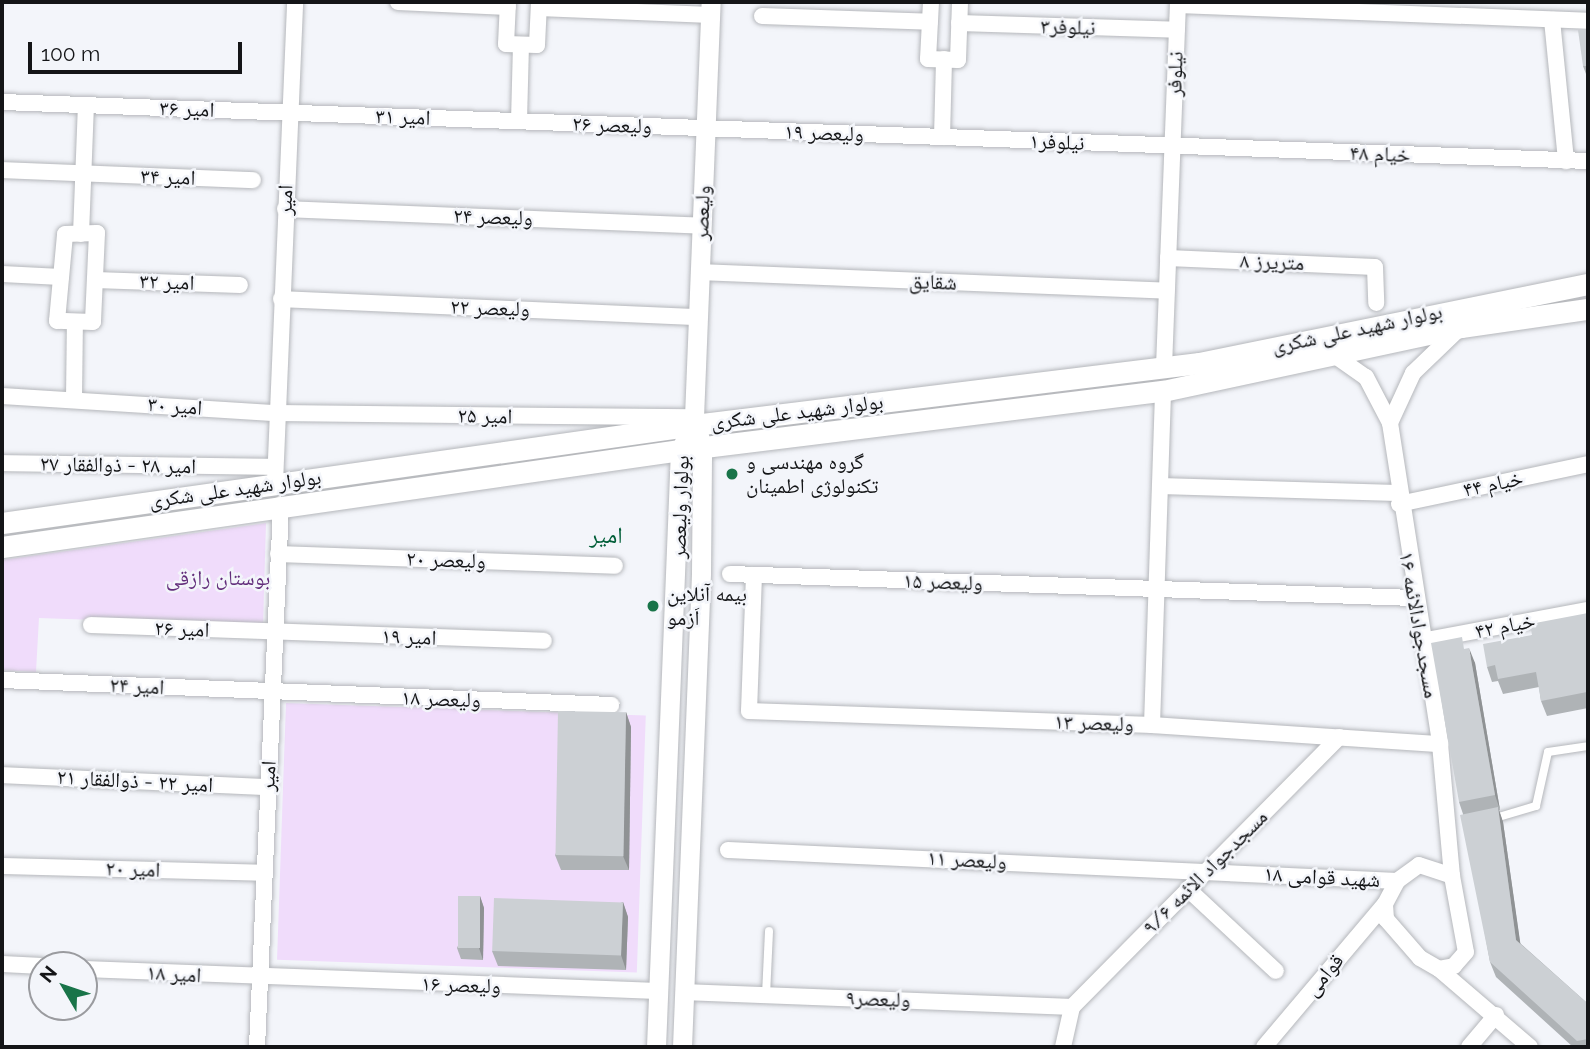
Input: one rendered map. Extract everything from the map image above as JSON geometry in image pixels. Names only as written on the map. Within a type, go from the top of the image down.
[{"type":"main road","name":"بولوار شهید علی شکری","points":[[2,523],[82,512],[275,475],[694,421],[792,413],[1164,367],[1588,284]]},
{"type":"main road","name":"بولوار شهید علی شکری","points":[[2,547],[281,505],[702,447],[1163,391],[1461,327],[1588,309]]},
{"type":"main road","points":[[792,413],[793,436]]},
{"type":"main road","points":[[82,512],[85,534]]},
{"type":"street","name":"امیر","points":[[275,475],[288,113],[295,2]]},
{"type":"street","points":[[398,2],[508,4],[506,44],[522,45],[537,45],[539,5],[711,8]]},
{"type":"street","points":[[931,2],[928,59],[958,60],[960,2]]},
{"type":"street","points":[[1178,3],[1588,21]]},
{"type":"street","name":"نیلوفر","points":[[1164,367],[1178,3]]},
{"type":"street","name":"ولیعصر","points":[[694,421],[711,8]]},
{"type":"street","points":[[762,16],[930,22]]},
{"type":"street","points":[[1552,20],[1566,161]]},
{"type":"street","name":"نیلوفر۳","points":[[959,23],[1177,30]]},
{"type":"street","points":[[519,121],[522,45]]},
{"type":"street","points":[[942,137],[944,59]]},
{"type":"street","name":"امیر ۳۶","points":[[2,102],[288,113]]},
{"type":"street","points":[[81,234],[86,105]]},
{"type":"street","name":"امیر ۳۱","points":[[288,113],[519,121]]},
{"type":"street","name":"ولیعصر ۲۶","points":[[519,121],[706,129]]},
{"type":"street","name":"ولیعصر ۱۹","points":[[706,129],[942,137]]},
{"type":"street","name":"نیلوفر۱","points":[[942,137],[1172,146]]},
{"type":"street","name":"خیام ۴۸","points":[[1172,146],[1588,162]]},
{"type":"street","name":"امیر ۳۴","points":[[2,170],[253,180]]},
{"type":"street","name":"ولیعصر ۲۴","points":[[285,209],[702,226]]},
{"type":"street","points":[[97,233],[93,322],[57,321],[65,234],[81,234],[97,233]]},
{"type":"street","name":"۸ متریرز","points":[[1168,258],[1375,267],[1376,303]]},
{"type":"street","name":"شقایق","points":[[700,272],[1167,291]]},
{"type":"street","points":[[2,274],[61,277]]},
{"type":"street","name":"امیر ۳۲","points":[[95,279],[240,285]]},
{"type":"street","name":"ولیعصر ۲۲","points":[[281,299],[698,317]]},
{"type":"street","points":[[74,399],[75,322]]},
{"type":"street","points":[[1390,423],[1413,373],[1461,327]]},
{"type":"street","points":[[1334,355],[1366,377],[1390,423]]},
{"type":"street","points":[[1152,724],[1163,391]]},
{"type":"street","name":"امیر ۳۰","points":[[2,396],[276,413]]},
{"type":"street","name":"امیر ۲۵","points":[[276,413],[694,421]]},
{"type":"street","name":"بولوار ولیعصر","points":[[682,1047],[702,447],[694,421]]},
{"type":"street","name":"بولوار ولیعصر","points":[[656,1047],[680,450],[694,421]]},
{"type":"street","name":"مسجدجوادالائمه ۱۶","points":[[1390,423],[1398,498],[1440,744],[1445,828],[1452,876]]},
{"type":"street","name":"امیر ۲۸ - ذوالفقار ۲۷","points":[[2,463],[275,475]]},
{"type":"street","name":"خیام ۴۴","points":[[1160,486],[1398,498],[1588,464]]},
{"type":"street","name":"امیر","points":[[257,1047],[264,979],[267,787],[281,505]]},
{"type":"street","name":"ولیعصر ۲۰","points":[[278,554],[615,566]]},
{"type":"street","name":"ولیعصر ۱۵","points":[[730,574],[1415,598]]},
{"type":"street","name":"ولیعصر ۱۳","points":[[754,575],[749,711],[1152,724],[1440,744]]},
{"type":"street","name":"خیام ۴۲","points":[[1422,641],[1588,610]]},
{"type":"street","name":"امیر ۲۶","points":[[90,625],[274,633]]},
{"type":"street","name":"امیر ۱۹","points":[[274,633],[544,641]]},
{"type":"street","name":"امیر ۲۴","points":[[2,680],[272,693]]},
{"type":"street","name":"ولیعصر ۱۸","points":[[272,693],[611,705]]},
{"type":"street","name":"مسجدجواد الائمه ۹/۶","points":[[1072,1007],[1339,737]]},
{"type":"street","name":"امیر ۲۲ - ذوالفقار ۲۱","points":[[2,775],[267,787]]},
{"type":"street","points":[[1445,828],[1439,846],[1397,881],[1385,904],[1392,932],[1474,994],[1530,1047]]},
{"type":"street","name":"ولیعصر ۱۱","points":[[728,850],[1206,870]]},
{"type":"street","points":[[1419,865],[1452,876],[1474,994]]},
{"type":"street","name":"امیر ۲۰","points":[[2,866],[264,873]]},
{"type":"street","name":"شهید قوامی ۱۸","points":[[1206,870],[1397,881]]},
{"type":"street","points":[[1188,889],[1276,971]]},
{"type":"street","name":"قوامی","points":[[1264,1047],[1385,904]]},
{"type":"street","points":[[1357,936],[1392,932]]},
{"type":"street","points":[[1439,969],[1454,966],[1466,952]]},
{"type":"street","points":[[2,964],[28,965]]},
{"type":"street","name":"امیر ۱۸","points":[[98,970],[264,979]]},
{"type":"street","name":"ولیعصر ۱۶","points":[[264,979],[659,991]]},
{"type":"street","points":[[659,991],[684,992]]},
{"type":"street","name":"ولیعصر۹","points":[[684,992],[1072,1007]]},
{"type":"street","points":[[1063,1047],[1072,1007]]},
{"type":"street","points":[[1469,1047],[1496,1015]]},
{"type":"lane","points":[[1475,822],[1529,811],[1543,796],[1542,757],[1588,746]]},
{"type":"lane","points":[[1445,828],[1465,824]]},
{"type":"lane","points":[[766,995],[769,932]]},
{"type":"green space","name":"بوستان رازقی","points":[[266,523],[263,626],[39,618],[36,672],[2,670],[2,560]]},
{"type":"green space","points":[[286,703],[646,716],[637,972],[277,960]]},
{"type":"building","points":[[1578,30],[1588,30],[1588,66],[1583,66]]},
{"type":"building","points":[[1588,613],[1588,701],[1587,692],[1541,701],[1536,672],[1498,679],[1495,665],[1487,667],[1483,644],[1532,635],[1530,624]]},
{"type":"building","points":[[1462,637],[1464,649],[1469,648],[1495,795],[1459,802],[1431,643]]},
{"type":"building","points":[[558,711],[626,712],[623,856],[555,855]]},
{"type":"building","points":[[1498,807],[1516,940],[1588,1002],[1588,1039],[1577,1041],[1490,962],[1460,815]]},
{"type":"building","points":[[458,896],[480,896],[480,948],[458,948]]},
{"type":"building","points":[[494,898],[623,903],[621,955],[492,951]]},
{"type":"place","name":"گروه مهندسی و تکنولوژی اطمینان","points":[[732,474]]},
{"type":"place","name":"بیمه آنلاین اَزمو","points":[[653,606]]},
{"type":"district","name":"امیر","points":[[606,535]]}]
